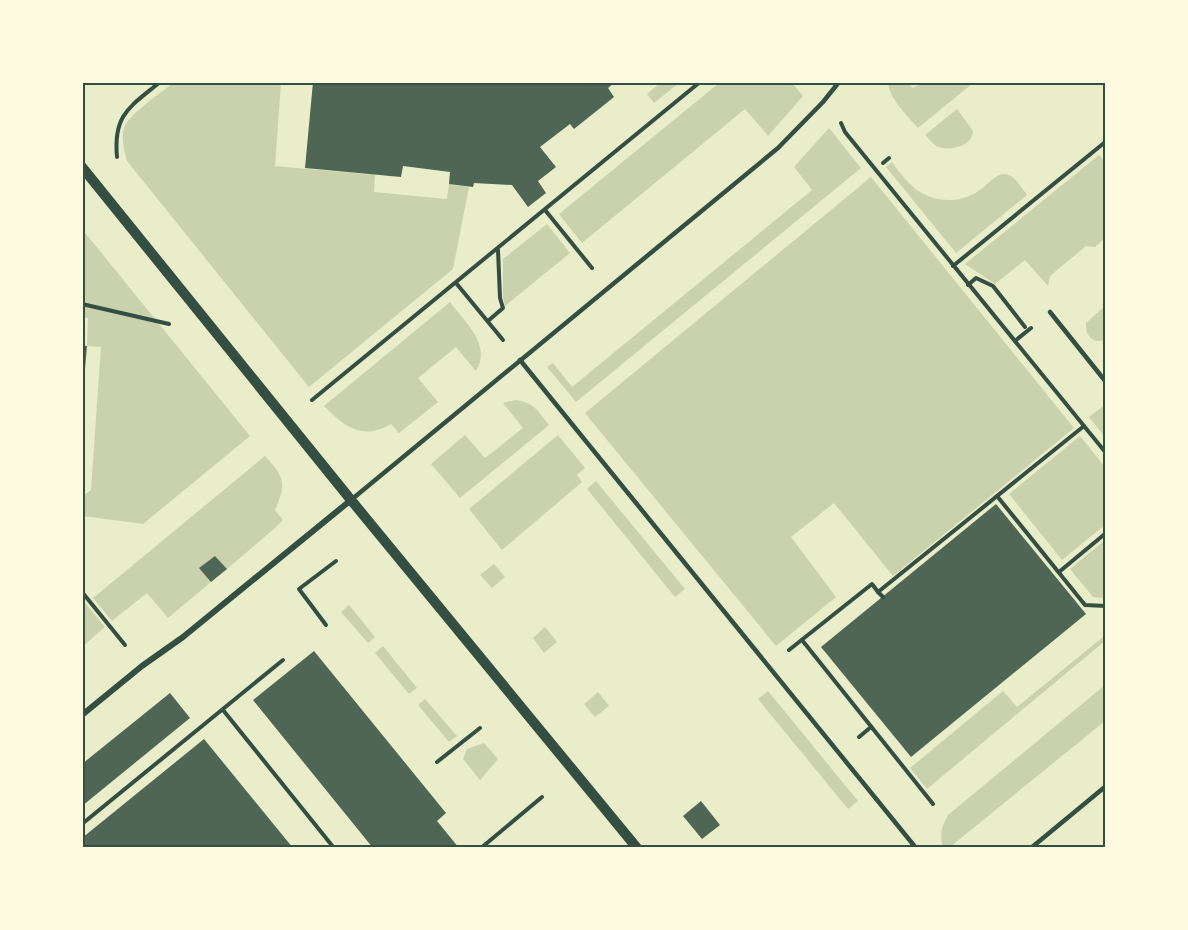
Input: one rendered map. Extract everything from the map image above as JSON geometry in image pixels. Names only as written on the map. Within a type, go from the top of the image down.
[{"type":"street","points":[[82,167],[351,500],[637,848]]},
{"type":"street","points":[[82,715],[142,666],[183,637],[351,500]]},
{"type":"lane","points":[[351,500],[778,148],[823,102],[839,82]]},
{"type":"lane","points":[[1050,312],[1106,382]]},
{"type":"lane","points":[[520,360],[916,848]]},
{"type":"lane","points":[[1031,848],[1106,786]]},
{"type":"path","points":[[117,157],[117,132],[121,119],[129,107],[160,82]]},
{"type":"path","points":[[312,400],[700,82]]},
{"type":"path","points":[[841,122],[845,132],[1106,453]]},
{"type":"path","points":[[953,266],[1104,143],[1106,146]]},
{"type":"path","points":[[883,163],[889,158]]},
{"type":"path","points":[[545,210],[576,248]]},
{"type":"path","points":[[488,321],[503,308],[500,298],[498,249]]},
{"type":"path","points":[[968,285],[976,278],[993,286],[1028,330]]},
{"type":"path","points":[[456,283],[520,360]]},
{"type":"path","points":[[82,304],[169,324]]},
{"type":"path","points":[[878,592],[1084,426]]},
{"type":"path","points":[[998,496],[1085,605],[1106,606]]},
{"type":"path","points":[[1059,572],[1106,533]]},
{"type":"path","points":[[326,625],[299,589],[336,561]]},
{"type":"path","points":[[769,666],[872,584],[883,597]]},
{"type":"path","points":[[82,592],[142,666]]},
{"type":"path","points":[[802,640],[933,804]]},
{"type":"path","points":[[82,824],[283,660]]},
{"type":"path","points":[[223,710],[334,848]]},
{"type":"path","points":[[437,762],[480,728]]},
{"type":"path","points":[[481,848],[542,797]]},
{"type":"green space","points":[[173,83],[281,83],[275,166],[375,175],[374,192],[447,199],[449,184],[469,187],[453,269],[309,387],[127,161],[124,149],[124,128],[138,110]]},
{"type":"green space","points":[[660,83],[679,83],[654,103],[647,94]]},
{"type":"green space","points":[[719,83],[792,83],[803,96],[768,136],[745,109],[582,243],[559,214]]},
{"type":"green space","points":[[888,83],[908,83],[913,88],[921,83],[973,83],[918,128],[895,101]]},
{"type":"green space","points":[[957,109],[973,131],[972,136],[969,141],[959,147],[936,146],[925,135]]},
{"type":"green space","points":[[829,128],[861,168],[576,402],[547,367],[553,363],[572,387],[812,190],[794,167]]},
{"type":"green space","points":[[1099,155],[1105,162],[1105,238],[1095,247],[1086,246],[1050,276],[1048,286],[1025,260],[995,284],[965,264]]},
{"type":"green space","points":[[892,162],[917,190],[935,198],[954,200],[964,198],[1004,174],[1015,179],[1027,195],[956,253],[886,167]]},
{"type":"green space","points":[[871,177],[1074,428],[893,576],[834,503],[791,537],[836,597],[776,646],[585,413]]},
{"type":"green space","points":[[547,224],[570,253],[505,306],[503,259]]},
{"type":"green space","points":[[82,229],[250,436],[143,524],[83,516],[83,496],[91,490],[101,347],[87,346],[88,318],[83,317]]},
{"type":"green space","points":[[450,302],[475,334],[479,343],[481,352],[476,371],[456,347],[418,378],[438,402],[399,433],[391,424],[371,431],[354,429],[339,420],[324,406]]},
{"type":"green space","points":[[1105,306],[1105,340],[1093,340],[1088,335],[1086,323]]},
{"type":"green space","points":[[515,400],[531,405],[549,425],[460,498],[431,464],[465,435],[485,458],[523,428],[503,403]]},
{"type":"green space","points":[[1103,406],[1105,410],[1105,437],[1089,417]]},
{"type":"green space","points":[[558,435],[585,468],[577,475],[582,482],[502,550],[469,509]]},
{"type":"green space","points":[[1080,436],[1105,467],[1105,525],[1062,560],[1009,494]]},
{"type":"green space","points":[[265,456],[282,480],[281,493],[275,510],[283,520],[227,569],[215,556],[200,568],[211,582],[168,618],[147,593],[112,621],[93,598]]},
{"type":"green space","points":[[596,481],[685,589],[675,597],[587,489]]},
{"type":"green space","points":[[1105,540],[1105,598],[1093,597],[1070,569]]},
{"type":"green space","points":[[494,564],[505,577],[492,588],[480,575]]},
{"type":"green space","points":[[85,603],[105,627],[83,646],[83,606]]},
{"type":"green space","points":[[349,605],[375,637],[368,643],[341,612]]},
{"type":"green space","points":[[545,627],[557,642],[544,653],[533,638]]},
{"type":"green space","points":[[1103,637],[1105,641],[927,789],[910,768],[1003,691],[1017,707]]},
{"type":"green space","points":[[383,646],[417,688],[409,694],[375,653]]},
{"type":"green space","points":[[1105,685],[1105,721],[950,847],[943,847],[942,831],[948,815]]},
{"type":"green space","points":[[768,691],[858,801],[848,809],[758,699]]},
{"type":"green space","points":[[598,692],[609,706],[595,717],[584,704]]},
{"type":"green space","points":[[425,699],[457,736],[449,742],[418,705]]},
{"type":"green space","points":[[484,743],[498,759],[480,780],[463,759],[467,749]]},
{"type":"building","points":[[313,82],[615,82],[608,88],[614,97],[574,129],[570,124],[540,147],[556,167],[538,181],[546,193],[528,207],[512,185],[474,183],[473,187],[449,184],[450,172],[403,166],[401,177],[305,168]]},
{"type":"building","points":[[82,345],[87,346],[84,380],[82,380]]},
{"type":"building","points":[[996,504],[1086,614],[911,757],[821,647]]},
{"type":"building","points":[[215,556],[227,569],[211,582],[199,568]]},
{"type":"building","points":[[314,651],[446,813],[437,821],[459,848],[373,848],[253,700]]},
{"type":"building","points":[[170,693],[190,718],[82,806],[82,764]]},
{"type":"building","points":[[204,739],[293,848],[82,848],[82,838]]},
{"type":"building","points":[[701,801],[720,825],[702,839],[683,816]]}]
